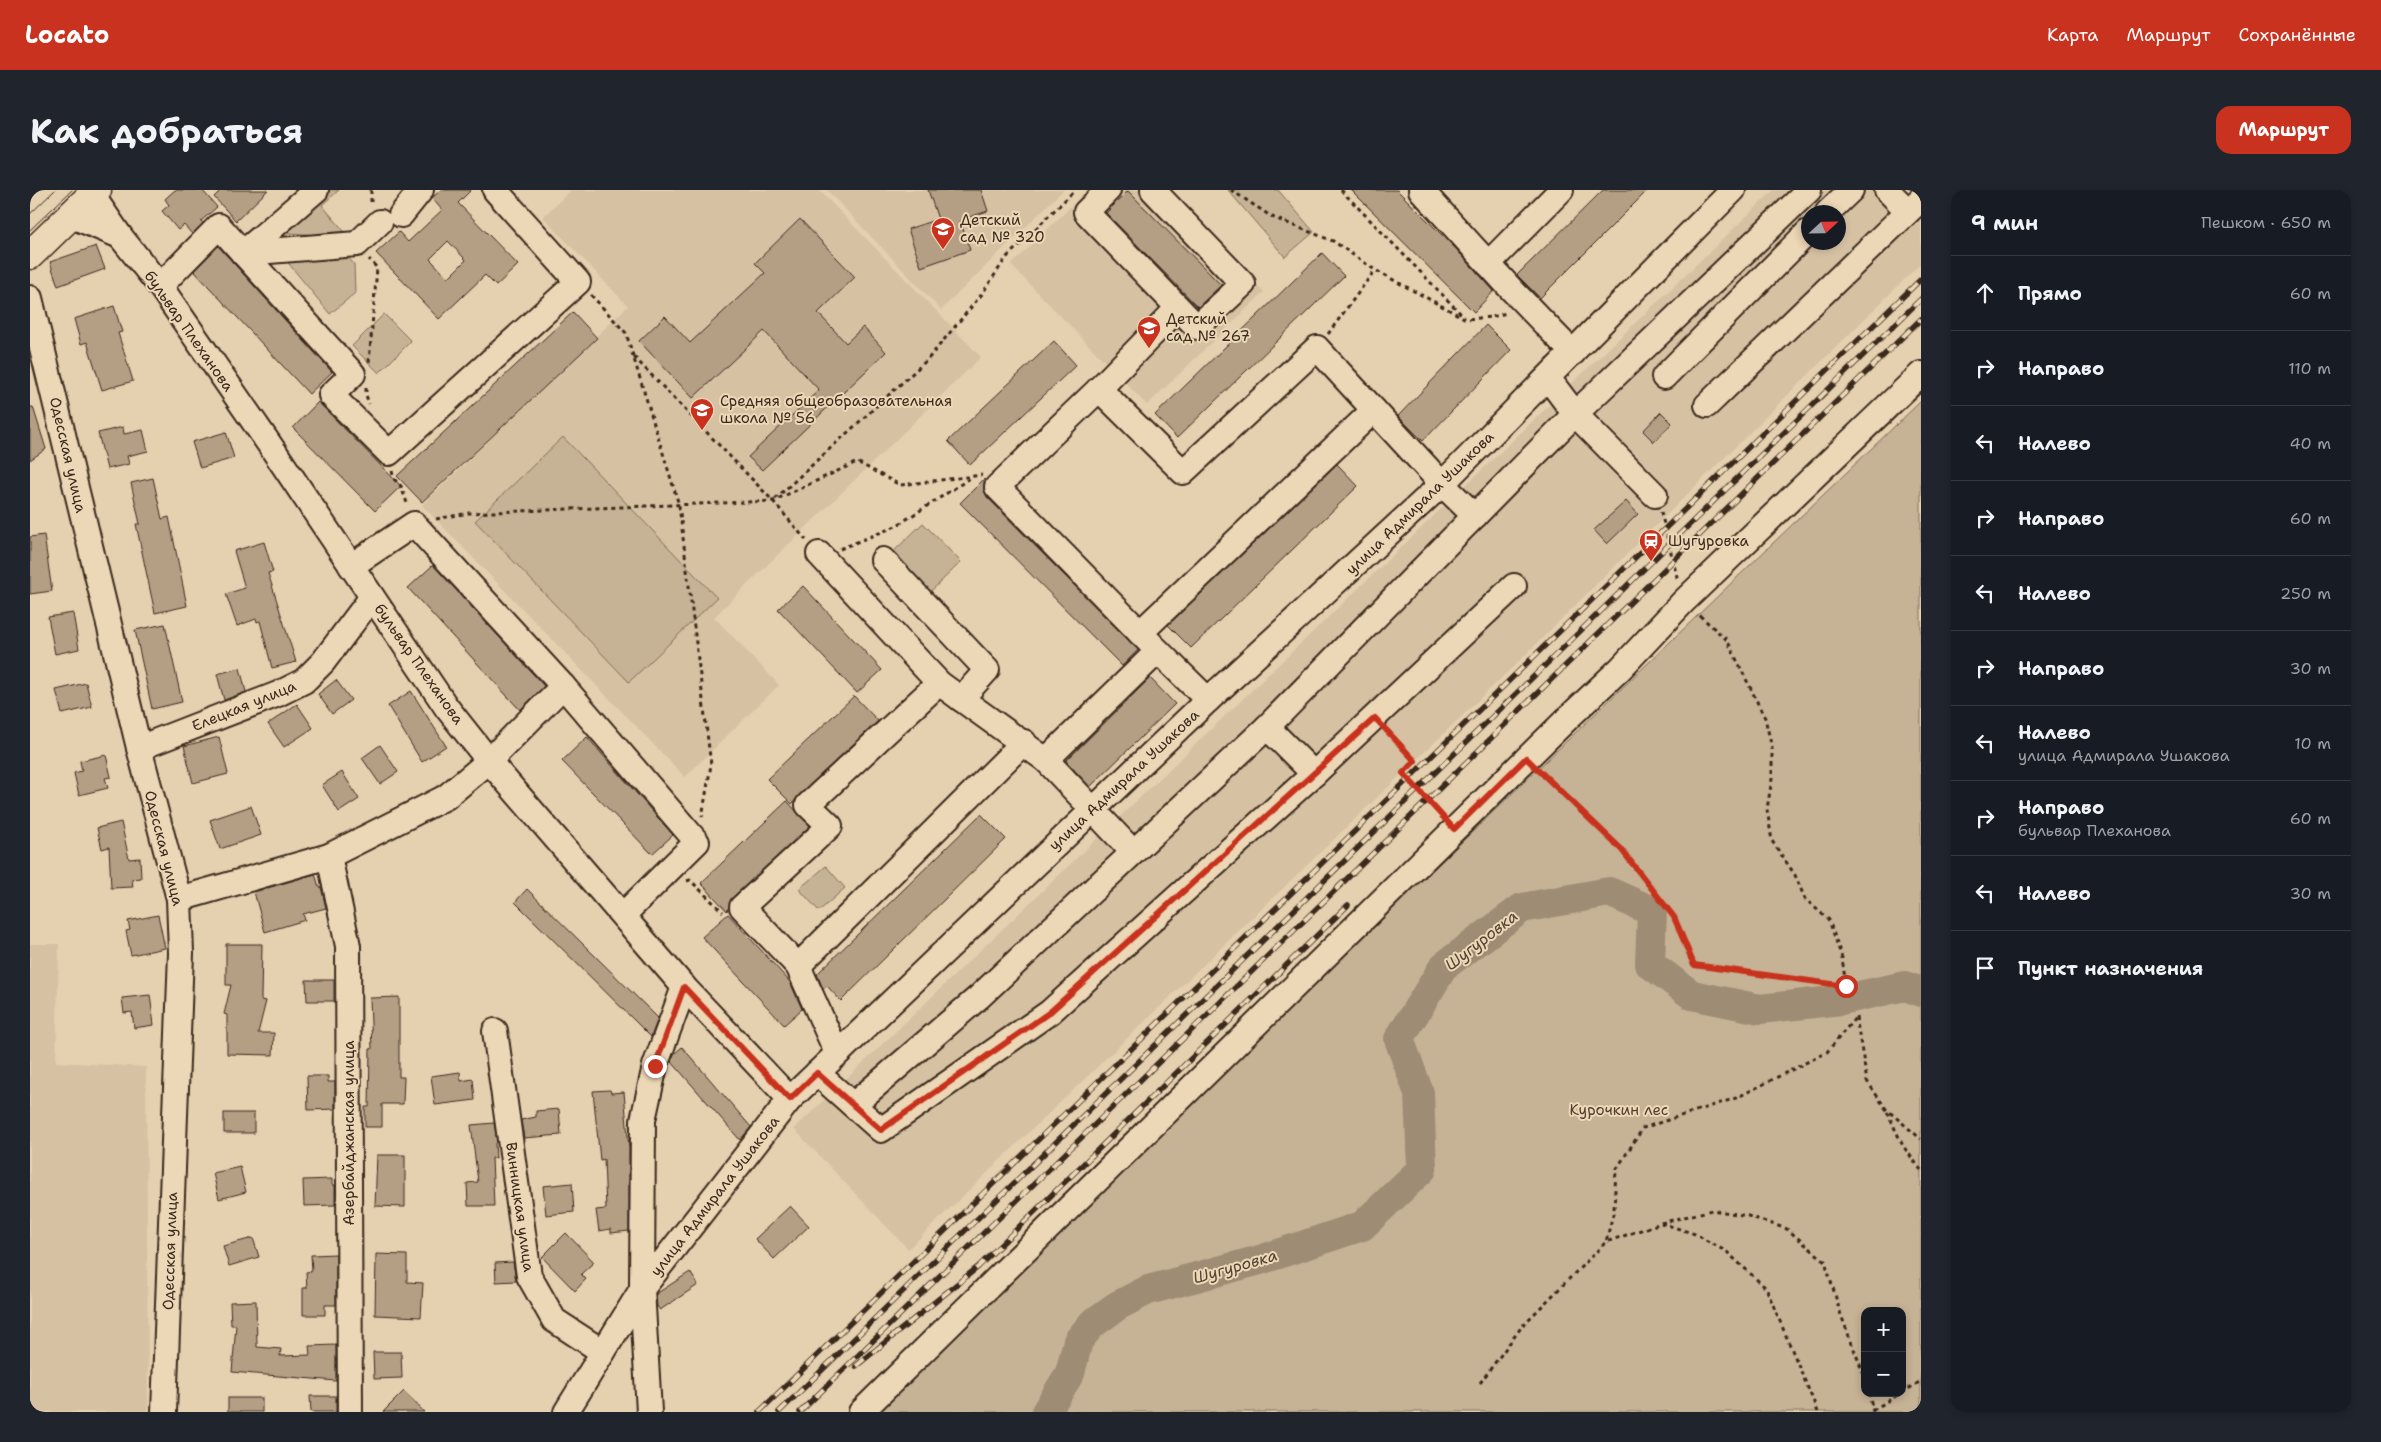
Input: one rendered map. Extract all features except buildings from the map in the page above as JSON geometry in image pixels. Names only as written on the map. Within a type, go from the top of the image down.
[{"type":"main road","points":[[30,255],[95,193]]},
{"type":"street","points":[[243,253],[316,190]]},
{"type":"street","points":[[243,253],[357,244],[421,190]]},
{"type":"street","points":[[160,286],[218,226],[353,374],[331,395],[389,454],[578,282],[495,190]]},
{"type":"street","points":[[1108,190],[1086,212],[1197,327],[1242,284],[1153,190]]},
{"type":"street","points":[[1421,190],[1488,264],[1573,352]]},
{"type":"street","points":[[1488,264],[1561,190]]},
{"type":"street","name":"улица Адмирала Ушакова","points":[[566,1412],[642,1289],[790,1099],[1208,700],[1442,484],[1733,190]]},
{"type":"street","points":[[853,1105],[979,997],[1267,727],[1575,414],[1809,190]]},
{"type":"street","points":[[1835,205],[1851,190]]},
{"type":"street","points":[[1707,406],[1915,205],[1887,190]]},
{"type":"street","name":"бульвар Плеханова","points":[[95,193],[120,236],[160,286],[447,708],[489,761],[684,987],[790,1099]]},
{"type":"street","points":[[72,216],[120,236]]},
{"type":"street","points":[[1664,377],[1801,239]]},
{"type":"street","name":"Одесская улица","points":[[30,298],[139,748],[179,899],[181,953],[164,1412]]},
{"type":"street","points":[[1178,308],[1099,390],[997,487],[1208,700]]},
{"type":"street","points":[[1099,390],[1183,472],[1317,348],[1442,484],[1475,516]]},
{"type":"street","points":[[861,1412],[1526,758],[1620,669],[1683,602],[1921,374]]},
{"type":"street","points":[[1548,378],[1575,414],[1655,495]]},
{"type":"street","points":[[1140,633],[1374,410]]},
{"type":"street","points":[[351,566],[414,524],[563,686],[698,842],[623,916]]},
{"type":"street","points":[[819,554],[939,683],[1024,742],[1046,760],[1094,808],[1133,852]]},
{"type":"street","points":[[883,560],[987,670],[961,699]]},
{"type":"street","points":[[817,1073],[881,1130],[1050,1012],[1375,718],[1514,586]]},
{"type":"street","name":"Елецкая улица","points":[[139,748],[278,694],[304,681],[323,662],[372,597]]},
{"type":"street","points":[[1046,760],[1158,651]]},
{"type":"street","points":[[837,1053],[798,966],[742,908],[830,826],[808,805],[939,683]]},
{"type":"street","points":[[179,899],[329,856],[446,797],[489,761],[563,686]]},
{"type":"street","points":[[1267,727],[1314,774]]},
{"type":"street","points":[[798,966],[1024,742]]},
{"type":"street","name":"Азербайджанская улица","points":[[329,856],[348,946],[350,1412]]},
{"type":"street","points":[[649,1412],[642,1289],[643,1120],[655,1066],[684,987]]},
{"type":"street","name":"Винницкая улица","points":[[495,1031],[529,1276],[554,1320],[603,1352]]},
{"type":"path","points":[[773,501],[928,359],[982,294],[1006,258],[1075,190]]},
{"type":"path","points":[[1232,190],[1272,217],[1333,240],[1375,270],[1466,319],[1492,317],[1527,305]]},
{"type":"path","points":[[1340,190],[1466,319]]},
{"type":"path","points":[[357,244],[377,268],[368,365]]},
{"type":"path","points":[[1317,348],[1375,270]]},
{"type":"path","points":[[578,282],[626,333],[679,505],[711,765],[698,842]]},
{"type":"path","points":[[632,356],[773,501],[819,554],[850,546],[896,526],[975,475]]},
{"type":"path","points":[[367,385],[366,394],[372,411]]},
{"type":"path","points":[[389,454],[394,479],[400,486],[414,524],[469,513],[773,501],[857,462],[900,485],[984,474],[997,487]]},
{"type":"path","points":[[1526,758],[1621,849],[1674,917],[1694,965],[1846,986],[1842,958],[1829,920],[1805,899],[1795,874],[1772,841],[1767,809],[1772,779],[1772,748],[1765,718],[1727,640],[1683,602],[1664,518],[1655,495]]},
{"type":"path","points":[[1375,718],[1415,761],[1403,773],[1454,829]]},
{"type":"path","points":[[682,884],[690,880],[725,914],[742,908]]},
{"type":"path","points":[[1606,1242],[1614,1210],[1616,1170],[1643,1128],[1736,1098],[1812,1060],[1827,1052],[1856,1017],[1867,1082],[1886,1109],[1903,1146],[1921,1170]]},
{"type":"path","points":[[1886,1109],[1921,1139]]},
{"type":"path","points":[[1480,1383],[1522,1325],[1606,1242],[1712,1210],[1748,1216],[1787,1229],[1825,1261],[1841,1315],[1861,1368]]},
{"type":"path","points":[[1661,1224],[1695,1234],[1727,1252],[1766,1288],[1818,1412]]},
{"type":"path","points":[[1906,1390],[1921,1381]]},
{"type":"path","points":[[1870,1397],[1873,1411],[1896,1397]]},
{"type":"shaded area","name":"Средняя общеобразовательная школа № 56","points":[[571,190],[819,190],[981,357],[714,617],[779,685],[685,777],[422,505],[628,306],[543,217]]},
{"type":"shaded area","name":"Детский сад № 320","points":[[827,190],[1063,190],[941,310]]},
{"type":"shaded area","name":"Детский сад № 267","points":[[1088,190],[1163,190],[1264,292],[1147,405],[1011,265]]},
{"type":"shaded area","points":[[1774,190],[1921,190],[1921,263],[1518,662],[908,1249],[794,1129]]},
{"type":"shaded area","points":[[30,944],[59,944],[56,1062],[146,1067],[148,1412],[30,1412]]},
{"type":"green space","points":[[330,190],[339,190],[322,205],[349,237],[274,232]]},
{"type":"green space","points":[[1228,190],[1278,190],[1314,232],[1285,257]]},
{"type":"green space","points":[[344,253],[354,264],[355,293],[330,314],[285,259]]},
{"type":"green space","points":[[384,314],[411,341],[379,373],[352,346]]},
{"type":"green space","name":"Курочкин лес","points":[[1921,401],[1921,1412],[868,1412]]},
{"type":"green space","points":[[563,437],[717,598],[629,682],[475,521]]},
{"type":"green space","points":[[923,523],[961,562],[927,595],[889,556]]},
{"type":"green space","points":[[826,866],[845,888],[819,911],[799,889]]},
{"type":"waterway","name":"Шугуровка","points":[[1046,1412],[1070,1373],[1078,1341],[1092,1324],[1117,1306],[1148,1290],[1260,1260],[1362,1226],[1422,1169],[1419,1093],[1399,1039],[1444,966],[1522,908],[1609,892],[1652,911],[1650,964],[1692,995],[1760,1009],[1841,1000],[1905,986],[1921,992]]},
{"type":"tram line","points":[[30,214],[55,190]]},
{"type":"tram line","points":[[30,230],[72,190]]},
{"type":"railway","points":[[759,1412],[1921,279]]},
{"type":"railway","points":[[779,1412],[1921,299]]},
{"type":"railway","points":[[800,1412],[1921,319]]},
{"type":"railway","points":[[856,1366],[978,1267],[1348,905]]},
{"type":"place","name":"Детский сад № 320","points":[[943,250]]},
{"type":"place","name":"Детский сад № 267","points":[[1149,349]]},
{"type":"place","name":"Средняя общеобразовательная школа № 56","points":[[702,431]]},
{"type":"place","name":"Шугуровка","points":[[1651,562]]},
{"type":"route","points":[[655,1066],[684,987],[790,1099],[817,1073],[881,1130],[1050,1012],[1375,718],[1415,761],[1403,773],[1454,829],[1526,758],[1621,849],[1674,917],[1694,965],[1846,986]]}]
